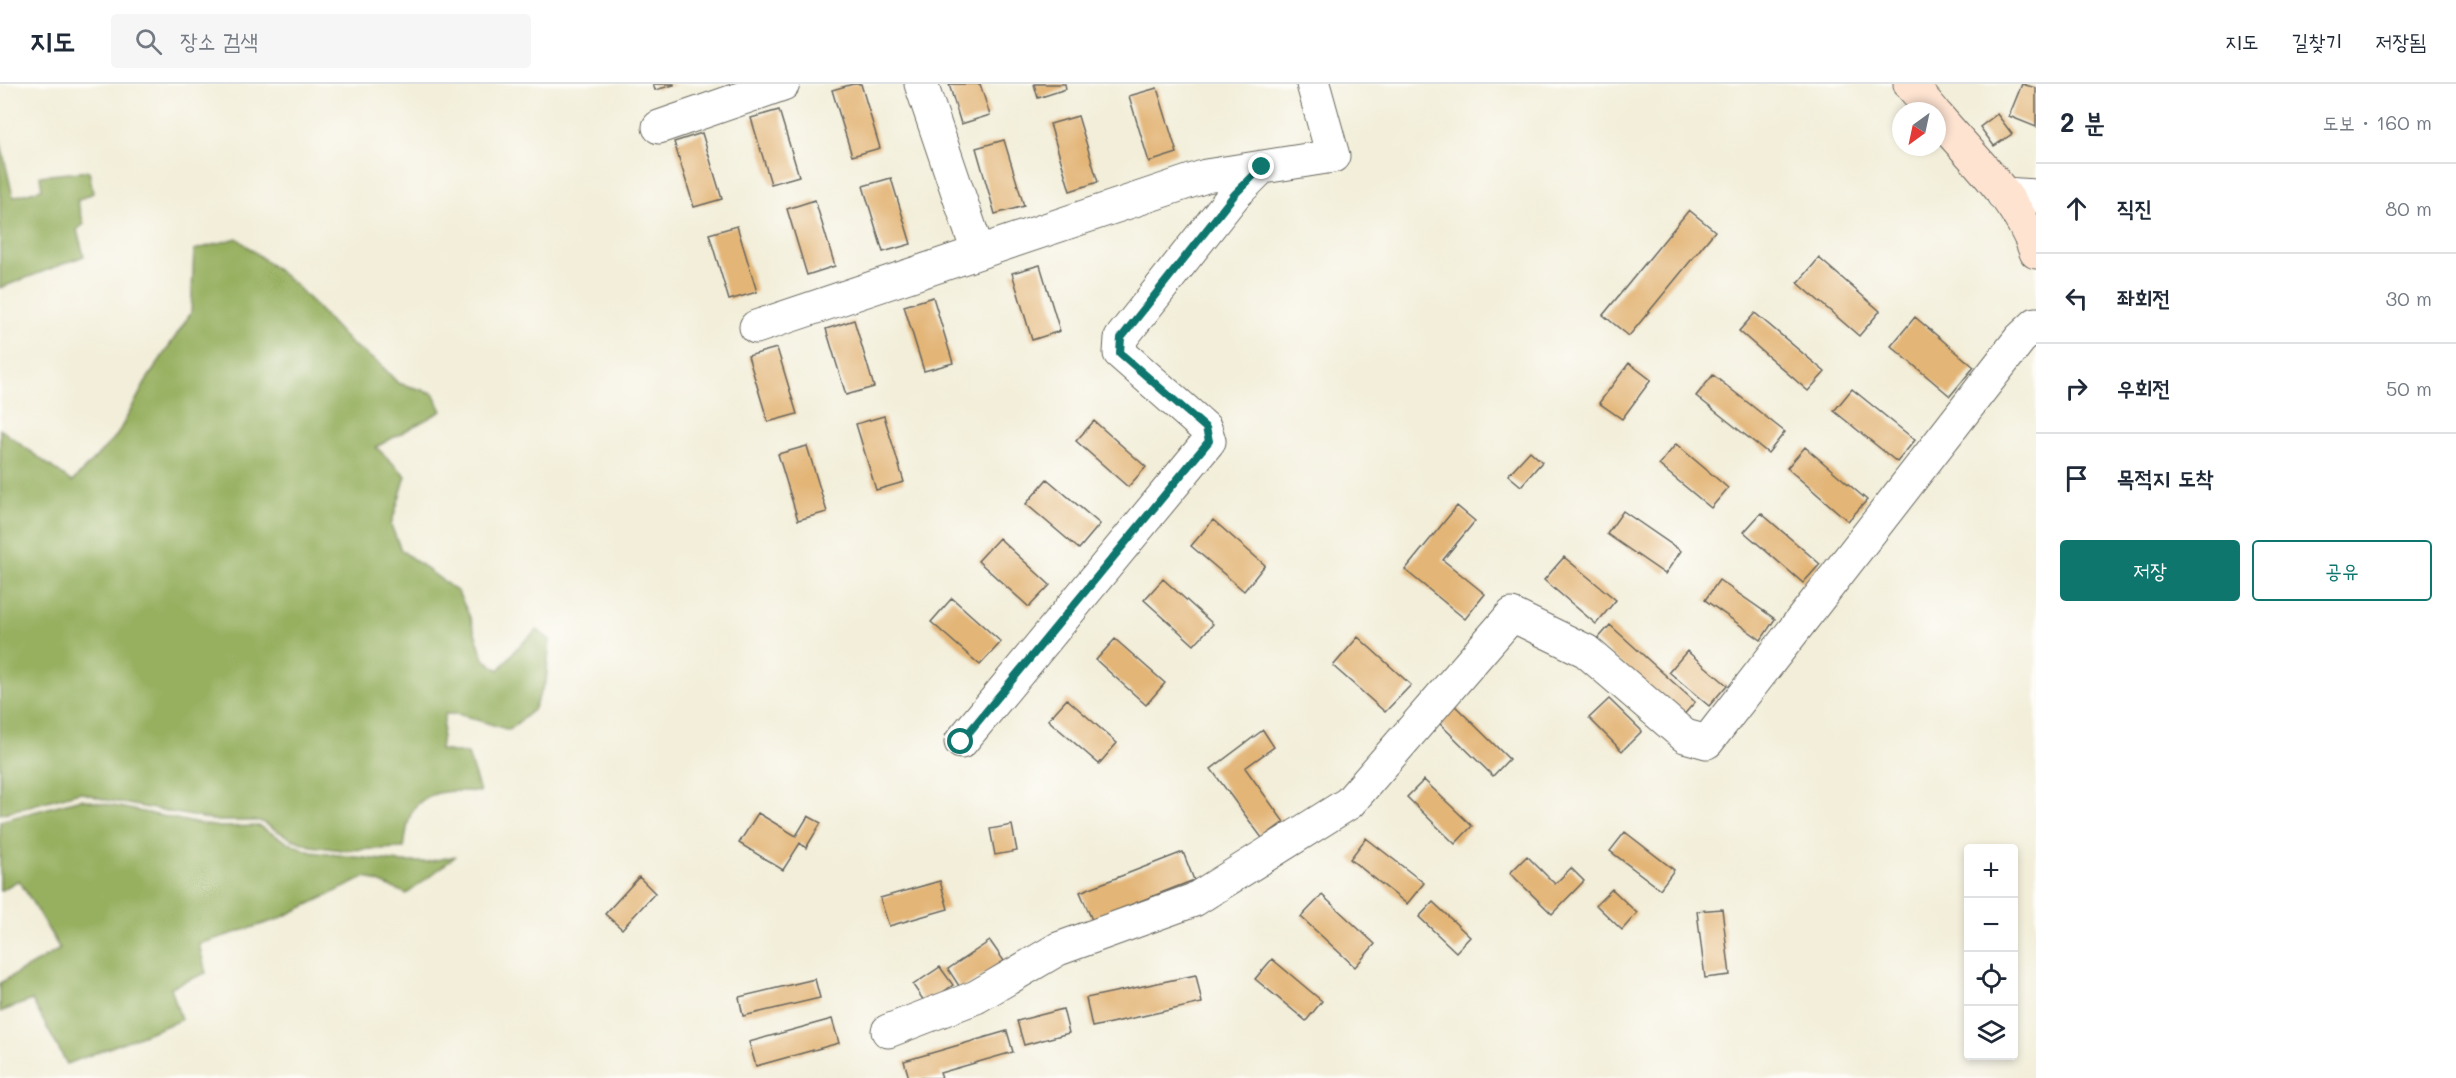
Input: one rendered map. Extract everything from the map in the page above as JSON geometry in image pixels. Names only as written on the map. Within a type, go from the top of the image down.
[{"type":"street","points":[[659,127],[783,84]]},
{"type":"street","points":[[921,84],[978,252]]},
{"type":"street","points":[[756,327],[1206,176],[1333,156],[1313,84]]},
{"type":"street","points":[[1910,84],[1925,102]]},
{"type":"street","points":[[1946,127],[2003,194],[2029,232],[2036,252]]},
{"type":"street","points":[[961,742],[1209,441],[1206,428],[1120,353],[1121,338],[1235,194],[1262,167]]},
{"type":"street","points":[[2003,194],[2036,196]]},
{"type":"street","points":[[888,1032],[976,997],[1058,949],[1194,900],[1349,802],[1512,615],[1586,651],[1685,736],[1707,742],[2020,339],[2036,324]]},
{"type":"green space","points":[[0,140],[13,197],[42,189],[40,176],[89,171],[93,193],[77,201],[84,224],[77,230],[84,256],[0,288]]},
{"type":"green space","points":[[237,238],[296,285],[350,343],[381,365],[398,383],[433,393],[442,411],[376,447],[406,476],[391,525],[401,550],[458,592],[469,615],[484,659],[499,670],[515,650],[537,630],[550,640],[546,681],[533,710],[509,730],[458,714],[445,714],[440,750],[468,754],[480,792],[444,792],[419,803],[409,818],[404,848],[342,850],[311,846],[290,838],[260,821],[218,821],[106,800],[80,792],[0,814],[0,429],[72,482],[117,435],[148,378],[191,313],[194,250]]},
{"type":"green space","points":[[81,799],[220,827],[259,826],[311,852],[401,862],[426,862],[456,856],[407,894],[366,877],[276,920],[199,944],[206,973],[171,987],[181,1020],[67,1064],[32,1000],[0,1012],[0,983],[60,949],[19,880],[0,891],[0,821]]},
{"type":"building","points":[[653,84],[674,84],[674,85],[655,90]]},
{"type":"building","points":[[861,84],[880,148],[852,156],[832,90]]},
{"type":"building","points":[[949,84],[980,84],[990,115],[961,124]]},
{"type":"building","points":[[1034,84],[1065,84],[1066,89],[1038,98]]},
{"type":"building","points":[[2022,84],[2036,88],[2036,127],[2009,116]]},
{"type":"building","points":[[1157,88],[1177,153],[1149,162],[1129,96]]},
{"type":"building","points":[[779,110],[799,176],[771,184],[751,118]]},
{"type":"building","points":[[1997,114],[2012,134],[1994,146],[1980,127]]},
{"type":"building","points":[[1078,116],[1098,182],[1070,191],[1050,124]]},
{"type":"building","points":[[702,133],[722,199],[694,207],[674,142]]},
{"type":"building","points":[[1004,140],[1024,206],[995,214],[976,148]]},
{"type":"building","points":[[891,178],[911,244],[883,252],[863,186]]},
{"type":"building","points":[[815,200],[835,266],[807,275],[787,209]]},
{"type":"building","points":[[1689,210],[1715,231],[1629,336],[1603,315]]},
{"type":"building","points":[[737,226],[757,292],[729,300],[709,234]]},
{"type":"building","points":[[1819,258],[1880,311],[1859,336],[1798,283]]},
{"type":"building","points":[[1040,265],[1060,331],[1032,340],[1012,273]]},
{"type":"building","points":[[933,297],[953,363],[924,371],[904,306]]},
{"type":"building","points":[[1755,313],[1825,372],[1808,391],[1739,331]]},
{"type":"building","points":[[1915,317],[1974,367],[1950,396],[1891,346]]},
{"type":"building","points":[[854,320],[874,387],[846,395],[826,329]]},
{"type":"building","points":[[777,348],[797,414],[768,422],[748,356]]},
{"type":"building","points":[[1629,363],[1651,380],[1622,419],[1599,403]]},
{"type":"building","points":[[1713,375],[1785,432],[1768,453],[1696,396]]},
{"type":"building","points":[[1852,389],[1915,440],[1897,462],[1834,411]]},
{"type":"building","points":[[884,416],[904,482],[876,490],[856,424]]},
{"type":"building","points":[[1094,421],[1146,467],[1128,487],[1076,441]]},
{"type":"building","points":[[1676,444],[1728,488],[1711,508],[1659,465]]},
{"type":"building","points":[[807,446],[827,512],[798,520],[778,454]]},
{"type":"building","points":[[1805,447],[1867,500],[1848,521],[1787,468]]},
{"type":"building","points":[[1530,451],[1542,462],[1521,486],[1508,475]]},
{"type":"building","points":[[1047,479],[1100,524],[1079,549],[1026,504]]},
{"type":"building","points":[[1457,506],[1475,521],[1443,560],[1485,594],[1465,619],[1405,570]]},
{"type":"building","points":[[1623,511],[1681,551],[1665,574],[1607,534]]},
{"type":"building","points":[[1761,513],[1820,564],[1803,583],[1744,532]]},
{"type":"building","points":[[1213,520],[1265,565],[1244,591],[1191,546]]},
{"type":"building","points":[[999,538],[1050,585],[1029,607],[978,561]]},
{"type":"building","points":[[1564,557],[1616,600],[1596,624],[1544,580]]},
{"type":"building","points":[[1163,579],[1213,624],[1194,645],[1144,600]]},
{"type":"building","points":[[1719,580],[1775,619],[1761,640],[1705,600]]},
{"type":"building","points":[[952,598],[1001,642],[980,665],[931,622]]},
{"type":"building","points":[[1610,625],[1695,702],[1681,718],[1596,641]]},
{"type":"building","points":[[1358,637],[1411,685],[1385,712],[1333,666]]},
{"type":"building","points":[[1115,639],[1165,683],[1146,705],[1096,660]]},
{"type":"building","points":[[1687,651],[1727,685],[1709,706],[1669,672]]},
{"type":"building","points":[[1067,699],[1117,743],[1099,764],[1048,720]]},
{"type":"building","points":[[1448,699],[1509,759],[1493,776],[1432,716]]},
{"type":"building","points":[[1609,699],[1642,731],[1622,751],[1589,718]]},
{"type":"building","points":[[1263,730],[1274,747],[1245,768],[1284,822],[1262,838],[1211,769]]},
{"type":"building","points":[[1424,780],[1472,826],[1455,844],[1407,797]]},
{"type":"building","points":[[758,813],[796,836],[808,816],[821,823],[806,848],[800,843],[783,870],[739,843]]},
{"type":"building","points":[[1012,825],[1017,851],[995,855],[990,829]]},
{"type":"building","points":[[1625,832],[1674,870],[1660,889],[1610,851]]},
{"type":"building","points":[[1366,838],[1424,883],[1407,904],[1350,859]]},
{"type":"building","points":[[1183,852],[1194,880],[1092,920],[1080,892]]},
{"type":"building","points":[[1527,856],[1555,884],[1571,868],[1584,881],[1552,914],[1510,873]]},
{"type":"building","points":[[639,877],[655,893],[622,929],[605,914]]},
{"type":"building","points":[[940,881],[948,909],[889,926],[880,898]]},
{"type":"building","points":[[1612,889],[1637,913],[1622,930],[1596,905]]},
{"type":"building","points":[[1322,895],[1375,944],[1355,967],[1301,917]]},
{"type":"building","points":[[1433,902],[1470,937],[1456,952],[1419,917]]},
{"type":"building","points":[[1722,909],[1730,975],[1705,978],[1697,911]]},
{"type":"building","points":[[990,941],[1004,961],[961,989],[948,969]]},
{"type":"building","points":[[1272,959],[1322,1001],[1306,1021],[1255,979]]},
{"type":"building","points":[[940,967],[953,985],[926,1004],[913,985]]},
{"type":"building","points":[[1196,975],[1202,1003],[1092,1027],[1086,998]]},
{"type":"building","points":[[815,979],[820,998],[743,1016],[739,997]]},
{"type":"building","points":[[1063,1009],[1069,1033],[1024,1045],[1017,1021]]},
{"type":"building","points":[[832,1019],[839,1043],[756,1066],[749,1042]]},
{"type":"building","points":[[1007,1031],[1013,1052],[940,1073],[942,1078],[909,1078],[904,1061]]},
{"type":"route","points":[[961,742],[1209,441],[1206,428],[1120,353],[1121,338],[1235,194],[1262,167]]}]
